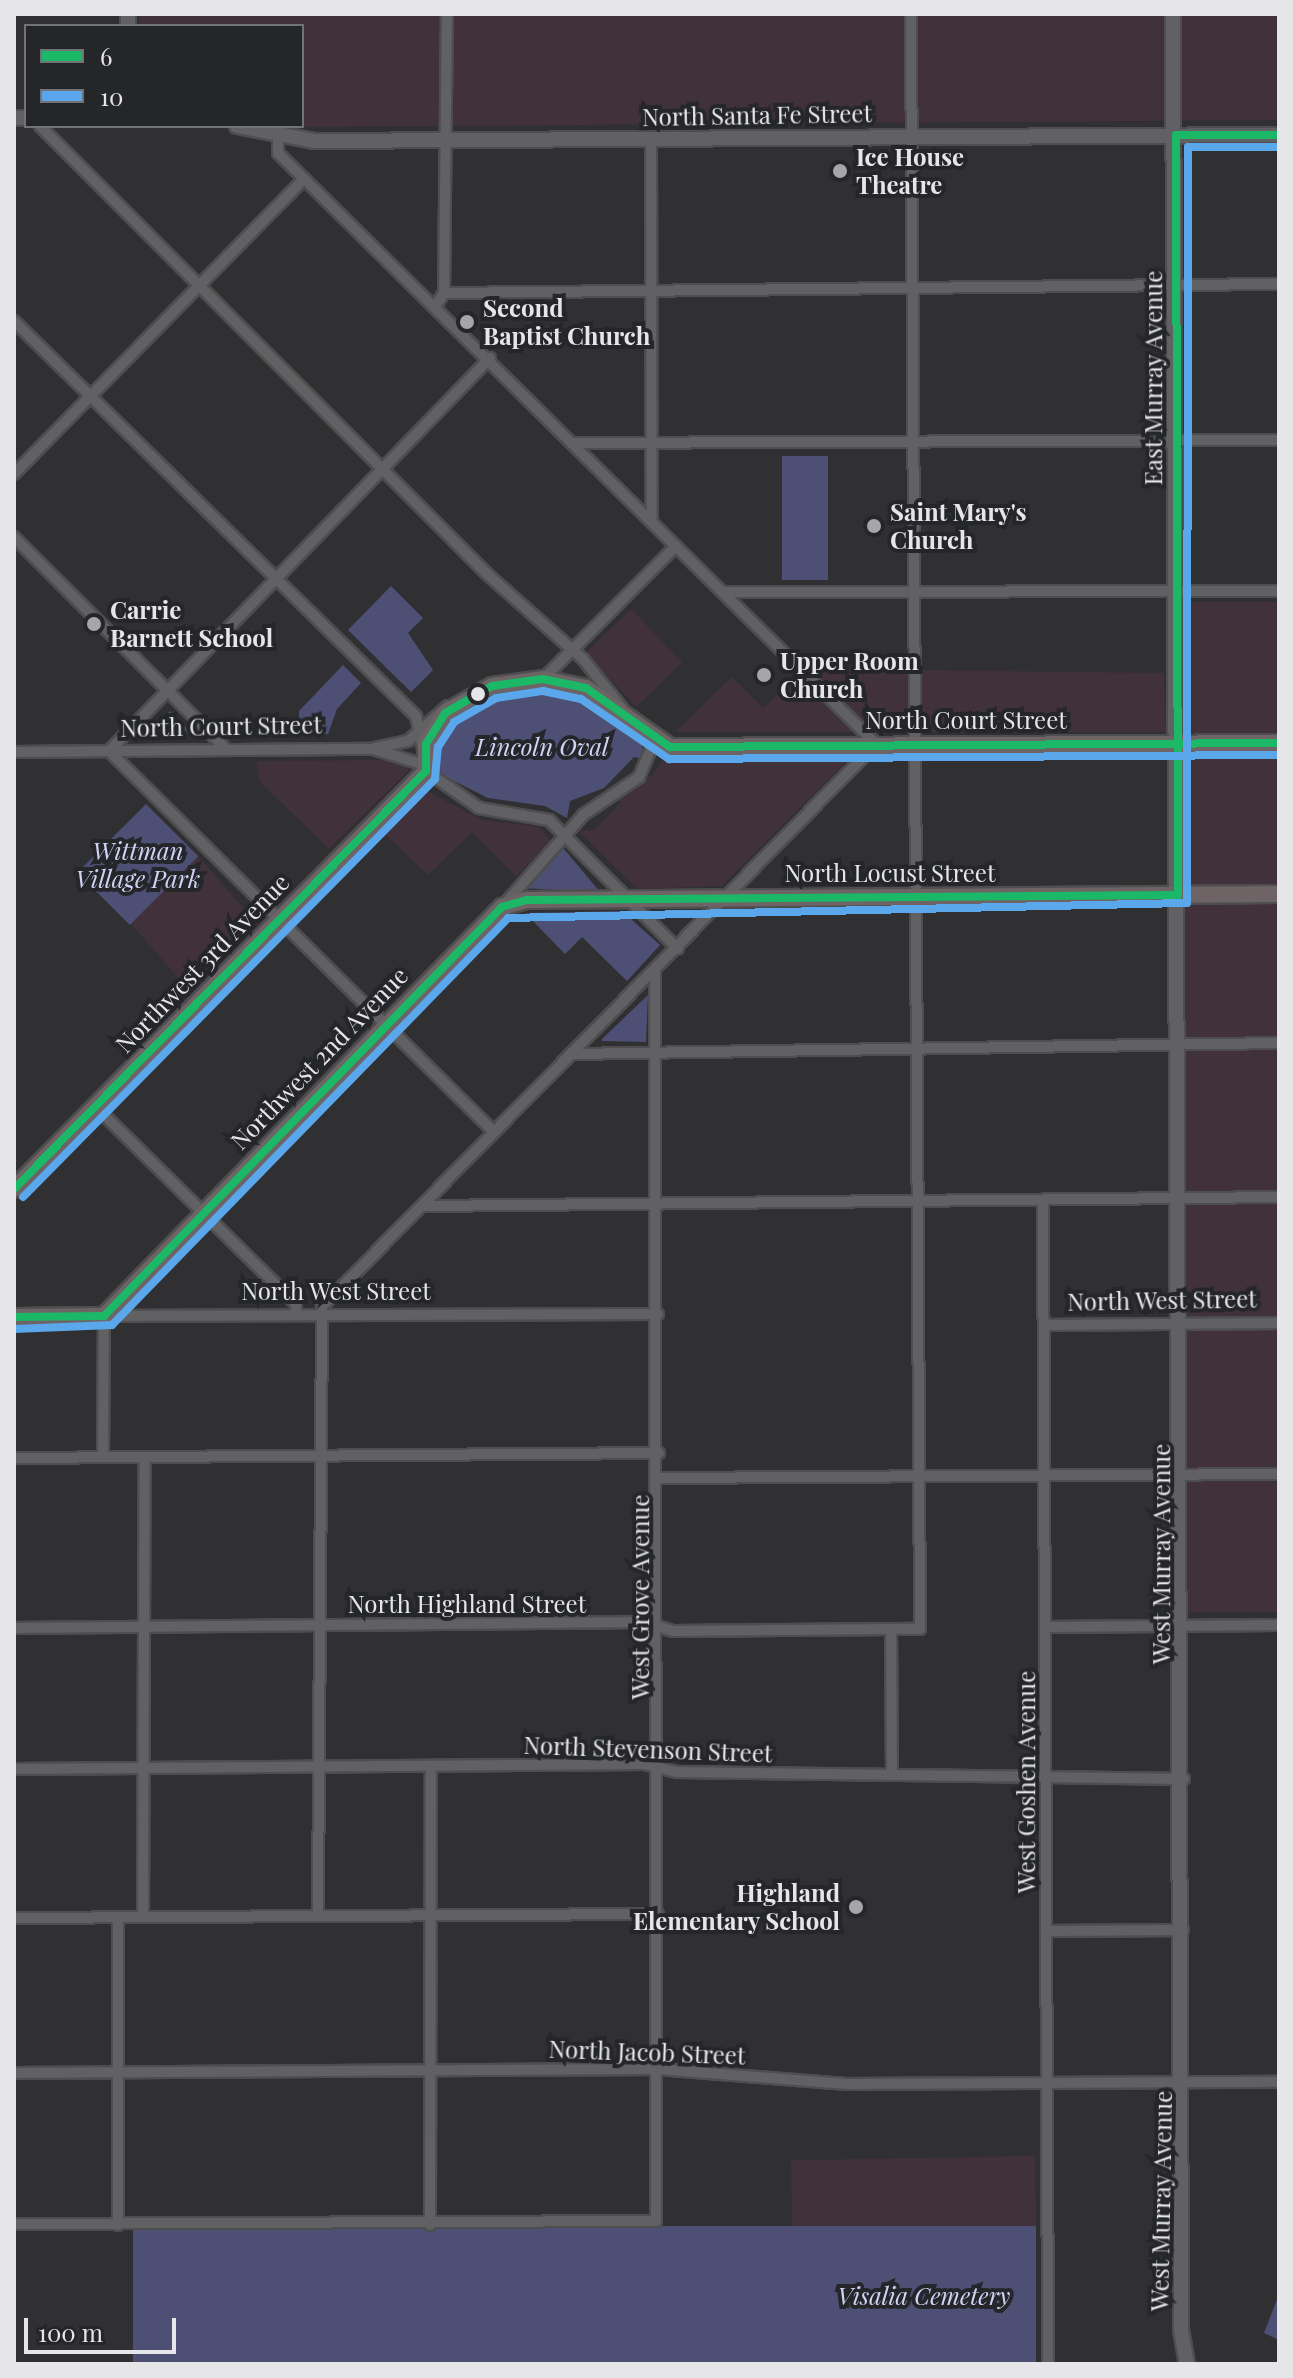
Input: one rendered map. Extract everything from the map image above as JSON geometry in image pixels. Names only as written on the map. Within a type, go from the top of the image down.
[{"type":"main road","points":[[425,762],[441,718],[463,700],[509,681],[543,679],[586,688],[623,710],[654,741]]},
{"type":"main road","name":"North Court Street","points":[[654,741],[685,748],[1279,743]]},
{"type":"main road","name":"Northwest 3rd Avenue","points":[[14,1189],[97,1108],[425,762]]},
{"type":"main road","name":"North Locust Street","points":[[502,907],[732,898],[1279,894]]},
{"type":"main road","name":"Northwest 2nd Avenue","points":[[104,1316],[384,1024],[502,907]]},
{"type":"main road","name":"North West Street","points":[[14,1317],[104,1316]]},
{"type":"street","points":[[436,305],[444,293],[447,14]]},
{"type":"street","points":[[911,14],[920,1478]]},
{"type":"street","name":"East Murray Avenue","points":[[1173,14],[1176,135],[1175,742]]},
{"type":"street","points":[[42,128],[198,288],[571,653],[605,682],[623,710]]},
{"type":"street","name":"North Santa Fe Street","points":[[244,128],[278,138],[445,141],[910,135],[1279,135]]},
{"type":"street","points":[[278,138],[278,153],[490,358],[876,744],[732,898],[494,1132],[322,1315],[318,1916]]},
{"type":"street","points":[[651,138],[652,521]]},
{"type":"street","points":[[14,474],[304,179]]},
{"type":"street","points":[[444,293],[1279,284]]},
{"type":"street","points":[[14,321],[272,579],[416,716],[425,762],[479,808],[542,817],[567,834],[678,949]]},
{"type":"street","points":[[490,358],[383,470],[272,579],[109,751],[276,920],[494,1132]]},
{"type":"street","points":[[572,443],[1279,440]]},
{"type":"street","points":[[14,537],[171,689],[227,750]]},
{"type":"street","points":[[543,679],[676,546]]},
{"type":"street","points":[[725,592],[1279,591]]},
{"type":"street","points":[[416,716],[429,715],[463,700]]},
{"type":"street","points":[[373,749],[408,741],[429,715]]},
{"type":"street","points":[[567,834],[639,777],[654,741]]},
{"type":"street","name":"West Murray Avenue","points":[[1175,742],[1184,1626],[1185,2083],[1181,2330],[1187,2364]]},
{"type":"street","name":"North Court Street","points":[[14,752],[373,749],[425,762]]},
{"type":"street","name":"Northwest 2nd Avenue","points":[[502,907],[567,834]]},
{"type":"street","name":"West Grove Avenue","points":[[430,2225],[656,2221],[661,1770],[655,972]]},
{"type":"street","points":[[571,1054],[1279,1043]]},
{"type":"street","points":[[97,1108],[296,1304],[296,1314]]},
{"type":"street","points":[[424,1206],[1279,1197]]},
{"type":"street","name":"West Goshen Avenue","points":[[1043,1201],[1048,2364]]},
{"type":"street","name":"North West Street","points":[[104,1316],[658,1314]]},
{"type":"street","points":[[103,1456],[104,1316]]},
{"type":"street","name":"North West Street","points":[[1045,1325],[1279,1323]]},
{"type":"street","points":[[14,1458],[659,1453]]},
{"type":"street","points":[[143,1917],[145,1457]]},
{"type":"street","points":[[659,1478],[1279,1474]]},
{"type":"street","name":"North Highland Street","points":[[14,1628],[320,1625],[920,1629],[920,1478]]},
{"type":"street","points":[[1046,1627],[1279,1625]]},
{"type":"street","points":[[891,1630],[892,1774]]},
{"type":"street","points":[[14,2224],[430,2225],[431,1766]]},
{"type":"street","name":"North Stevenson Street","points":[[14,1769],[431,1766],[1184,1779]]},
{"type":"street","points":[[14,1918],[658,1914]]},
{"type":"street","points":[[118,1917],[118,2225]]},
{"type":"street","points":[[1047,1931],[1185,1930]]},
{"type":"street","name":"North Jacob Street","points":[[14,2073],[657,2069],[846,2084],[1279,2082]]},
{"type":"shaded area","points":[[139,14],[1279,14],[1279,120],[304,127],[304,24],[139,24]]},
{"type":"shaded area","points":[[1183,602],[1279,602],[1279,1612],[1183,1612]]},
{"type":"shaded area","points":[[631,609],[682,662],[636,707],[585,653]]},
{"type":"shaded area","points":[[822,669],[1164,673],[1166,732],[675,732],[732,677],[763,708],[795,679]]},
{"type":"shaded area","points":[[657,753],[844,756],[847,761],[722,886],[638,889],[578,831],[595,830],[621,802],[615,800],[653,774],[663,760]]},
{"type":"shaded area","points":[[404,760],[409,770],[329,849],[260,782],[256,761]]},
{"type":"shaded area","points":[[422,788],[482,820],[539,827],[552,842],[516,876],[472,832],[428,875],[381,830]]},
{"type":"shaded area","points":[[198,856],[254,921],[183,983],[126,918]]},
{"type":"shaded area","points":[[1035,2156],[1036,2226],[792,2230],[791,2160]]},
{"type":"green space","points":[[782,456],[828,456],[828,580],[782,580]]},
{"type":"green space","points":[[391,586],[423,618],[408,633],[433,670],[411,692],[348,630]]},
{"type":"green space","points":[[343,665],[361,683],[337,709],[328,734],[299,735],[299,711]]},
{"type":"green space","name":"Lincoln Oval","points":[[528,688],[586,697],[640,737],[645,759],[634,757],[604,788],[570,801],[567,818],[545,806],[488,798],[432,770],[430,754],[444,722],[479,700]]},
{"type":"green space","points":[[170,711],[193,734],[174,734],[166,726],[163,734],[145,734]]},
{"type":"green space","name":"Wittman Village Park","points":[[146,804],[198,856],[130,925],[77,873]]},
{"type":"green space","points":[[564,849],[600,892],[520,888],[559,850]]},
{"type":"green space","points":[[622,911],[660,945],[627,981],[582,937],[565,954],[525,913]]},
{"type":"green space","points":[[648,995],[646,1042],[602,1041],[602,1039]]},
{"type":"green space","name":"Visalia Cemetery","points":[[133,2226],[1036,2226],[1036,2364],[133,2364]]},
{"type":"green space","points":[[1279,2294],[1279,2340],[1264,2333]]},
{"type":"transit line","name":"6","points":[[14,1317],[104,1316],[502,907],[527,900],[1178,895],[1176,135],[1279,135]]},
{"type":"transit line","name":"10","points":[[14,1329],[112,1325],[508,918],[1187,903],[1188,147],[1279,147]]},
{"type":"transit line","name":"6","points":[[14,1189],[426,771],[426,744],[445,713],[492,686],[543,679],[586,688],[670,747],[1279,743]]},
{"type":"transit line","name":"10","points":[[23,1197],[435,779],[438,747],[454,722],[496,698],[543,691],[581,699],[669,759],[1279,755]]},
{"type":"place","name":"Ice House Theatre","points":[[840,171]]},
{"type":"place","name":"Second Baptist Church","points":[[467,322]]},
{"type":"place","name":"Saint Mary's Church","points":[[874,526]]},
{"type":"place","name":"Carrie Barnett School","points":[[94,624]]},
{"type":"place","name":"Upper Room Church","points":[[764,675]]},
{"type":"place","name":"Highland Elementary School","points":[[856,1907]]}]
